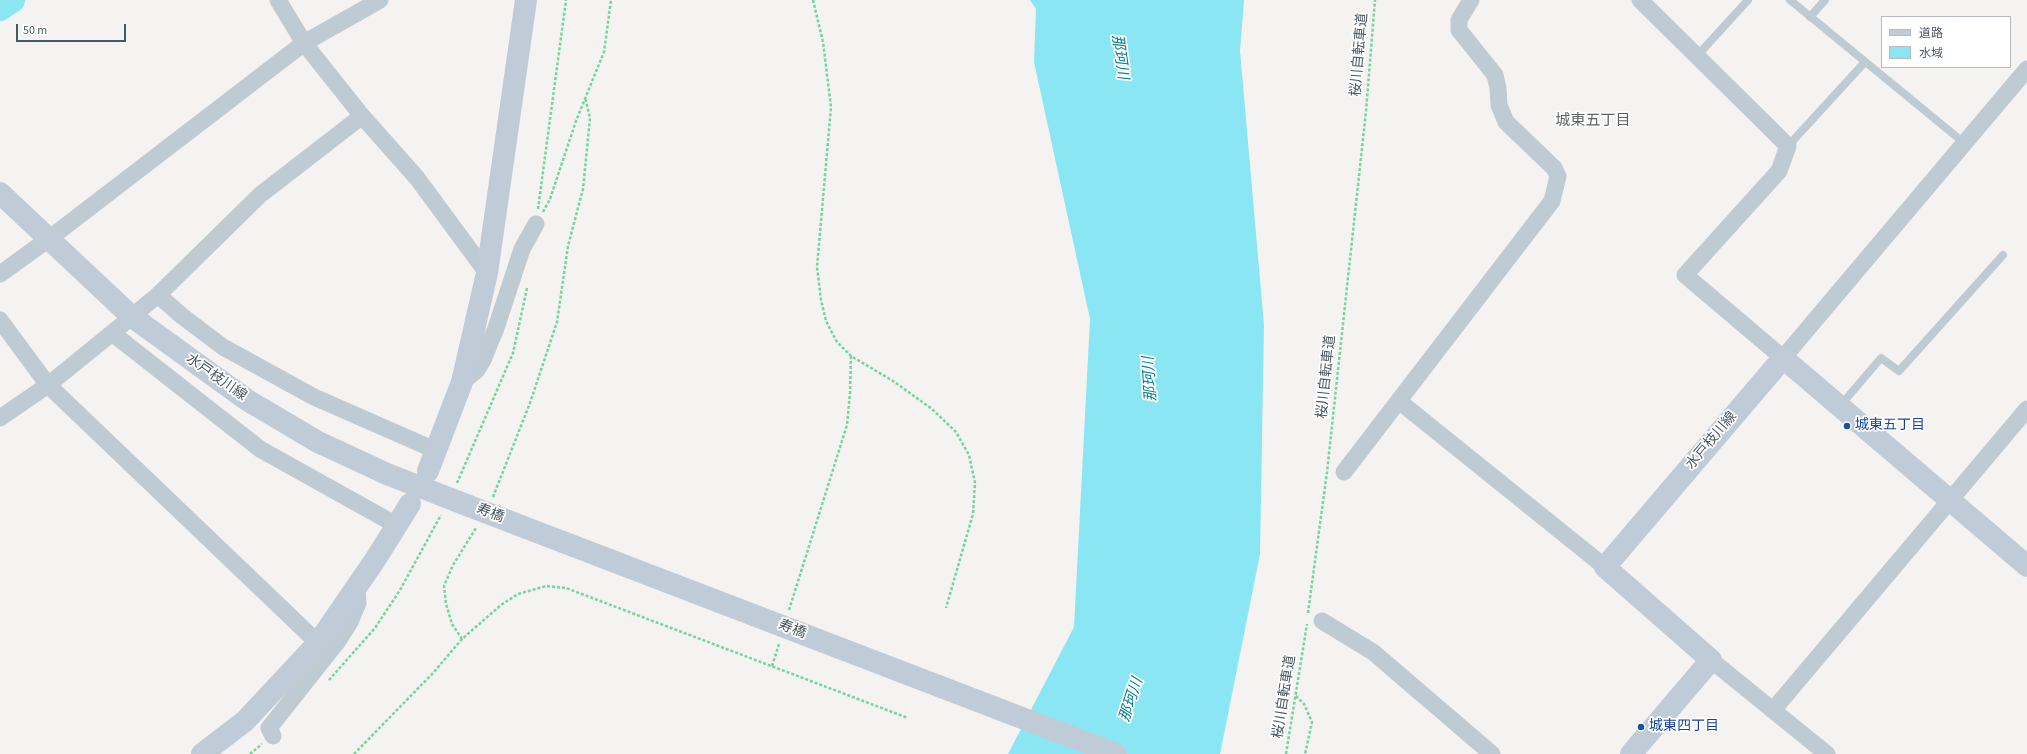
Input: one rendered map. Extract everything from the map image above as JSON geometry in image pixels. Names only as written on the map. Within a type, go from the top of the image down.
[{"type":"main road","points":[[428,471],[462,382],[487,273],[526,0]]},
{"type":"main road","name":"水戸枝川線","points":[[0,193],[50,238],[131,316],[247,400],[318,442],[474,514]]},
{"type":"main road","points":[[1782,358],[1951,501],[2023,559]]},
{"type":"main road","name":"水戸枝川線","points":[[1605,567],[1782,358]]},
{"type":"main road","points":[[202,754],[245,722],[318,643],[357,588],[398,526],[410,504]]},
{"type":"main road","name":"寿橋","points":[[474,514],[1116,754]]},
{"type":"main road","points":[[1605,567],[1711,660],[1631,754]]},
{"type":"street","points":[[278,0],[304,43],[362,116],[417,178],[487,273]]},
{"type":"street","points":[[0,274],[50,238],[304,43],[380,0]]},
{"type":"street","points":[[1344,472],[1400,402],[1552,201],[1558,176],[1554,168],[1506,122],[1499,105],[1498,88],[1495,76],[1460,30],[1459,20],[1471,0]]},
{"type":"street","points":[[1640,0],[1788,146],[1779,171],[1685,275],[1782,358],[1963,142],[2027,69]]},
{"type":"street","points":[[0,418],[48,385],[112,333],[158,294],[260,195],[362,116]]},
{"type":"street","points":[[462,382],[477,370],[483,360],[496,328],[522,249],[536,224]]},
{"type":"street","points":[[158,294],[182,316],[223,347],[314,397],[435,450]]},
{"type":"street","points":[[0,320],[48,385],[318,643]]},
{"type":"street","points":[[112,333],[260,449],[398,526]]},
{"type":"street","points":[[1400,402],[1605,567]]},
{"type":"street","points":[[1774,709],[1951,501],[2027,409]]},
{"type":"street","points":[[273,736],[269,728],[325,658],[350,622],[358,603],[357,588]]},
{"type":"street","points":[[1322,621],[1373,652],[1492,754]]},
{"type":"street","points":[[1711,660],[1774,709],[1827,754]]},
{"type":"lane","points":[[1697,56],[1748,0]]},
{"type":"lane","points":[[1790,0],[1864,63],[1963,142]]},
{"type":"lane","points":[[1810,17],[1825,0]]},
{"type":"lane","points":[[1788,146],[1864,63]]},
{"type":"lane","points":[[1840,407],[1881,358],[1899,372],[2003,255]]},
{"type":"path","points":[[536,224],[550,199],[576,120],[604,52],[611,0]]},
{"type":"path","points":[[813,0],[822,42],[831,107],[817,266],[821,300],[826,321],[837,342],[851,356],[893,380],[932,409],[956,432],[969,455],[975,483],[973,514],[946,608]]},
{"type":"path","name":"桜川自転車道","points":[[1286,754],[1296,696],[1327,472],[1366,111],[1375,0]]},
{"type":"path","points":[[490,502],[530,403],[557,322],[568,246],[583,189],[590,118],[585,97]]},
{"type":"path","points":[[788,614],[846,425],[850,393],[851,356]]},
{"type":"path","points":[[462,639],[452,624],[446,604],[444,586],[474,514]]},
{"type":"path","points":[[354,754],[429,677],[462,639],[501,605],[518,594],[546,586],[566,588],[908,718]]},
{"type":"path","points":[[772,666],[781,637]]},
{"type":"path","points":[[1296,696],[1304,704],[1312,722],[1305,754]]},
{"type":"water","name":"那珂川","points":[[1030,0],[1244,0],[1240,51],[1264,325],[1260,554],[1220,754],[1008,754],[1074,627],[1090,319],[1034,62],[1036,9]]},
{"type":"waterway","points":[[0,8],[12,0]]},
{"type":"place","name":"城東五丁目","points":[[1847,426]]},
{"type":"place","name":"城東四丁目","points":[[1641,727]]},
{"type":"district","name":"城東五丁目","points":[[1593,122]]}]
